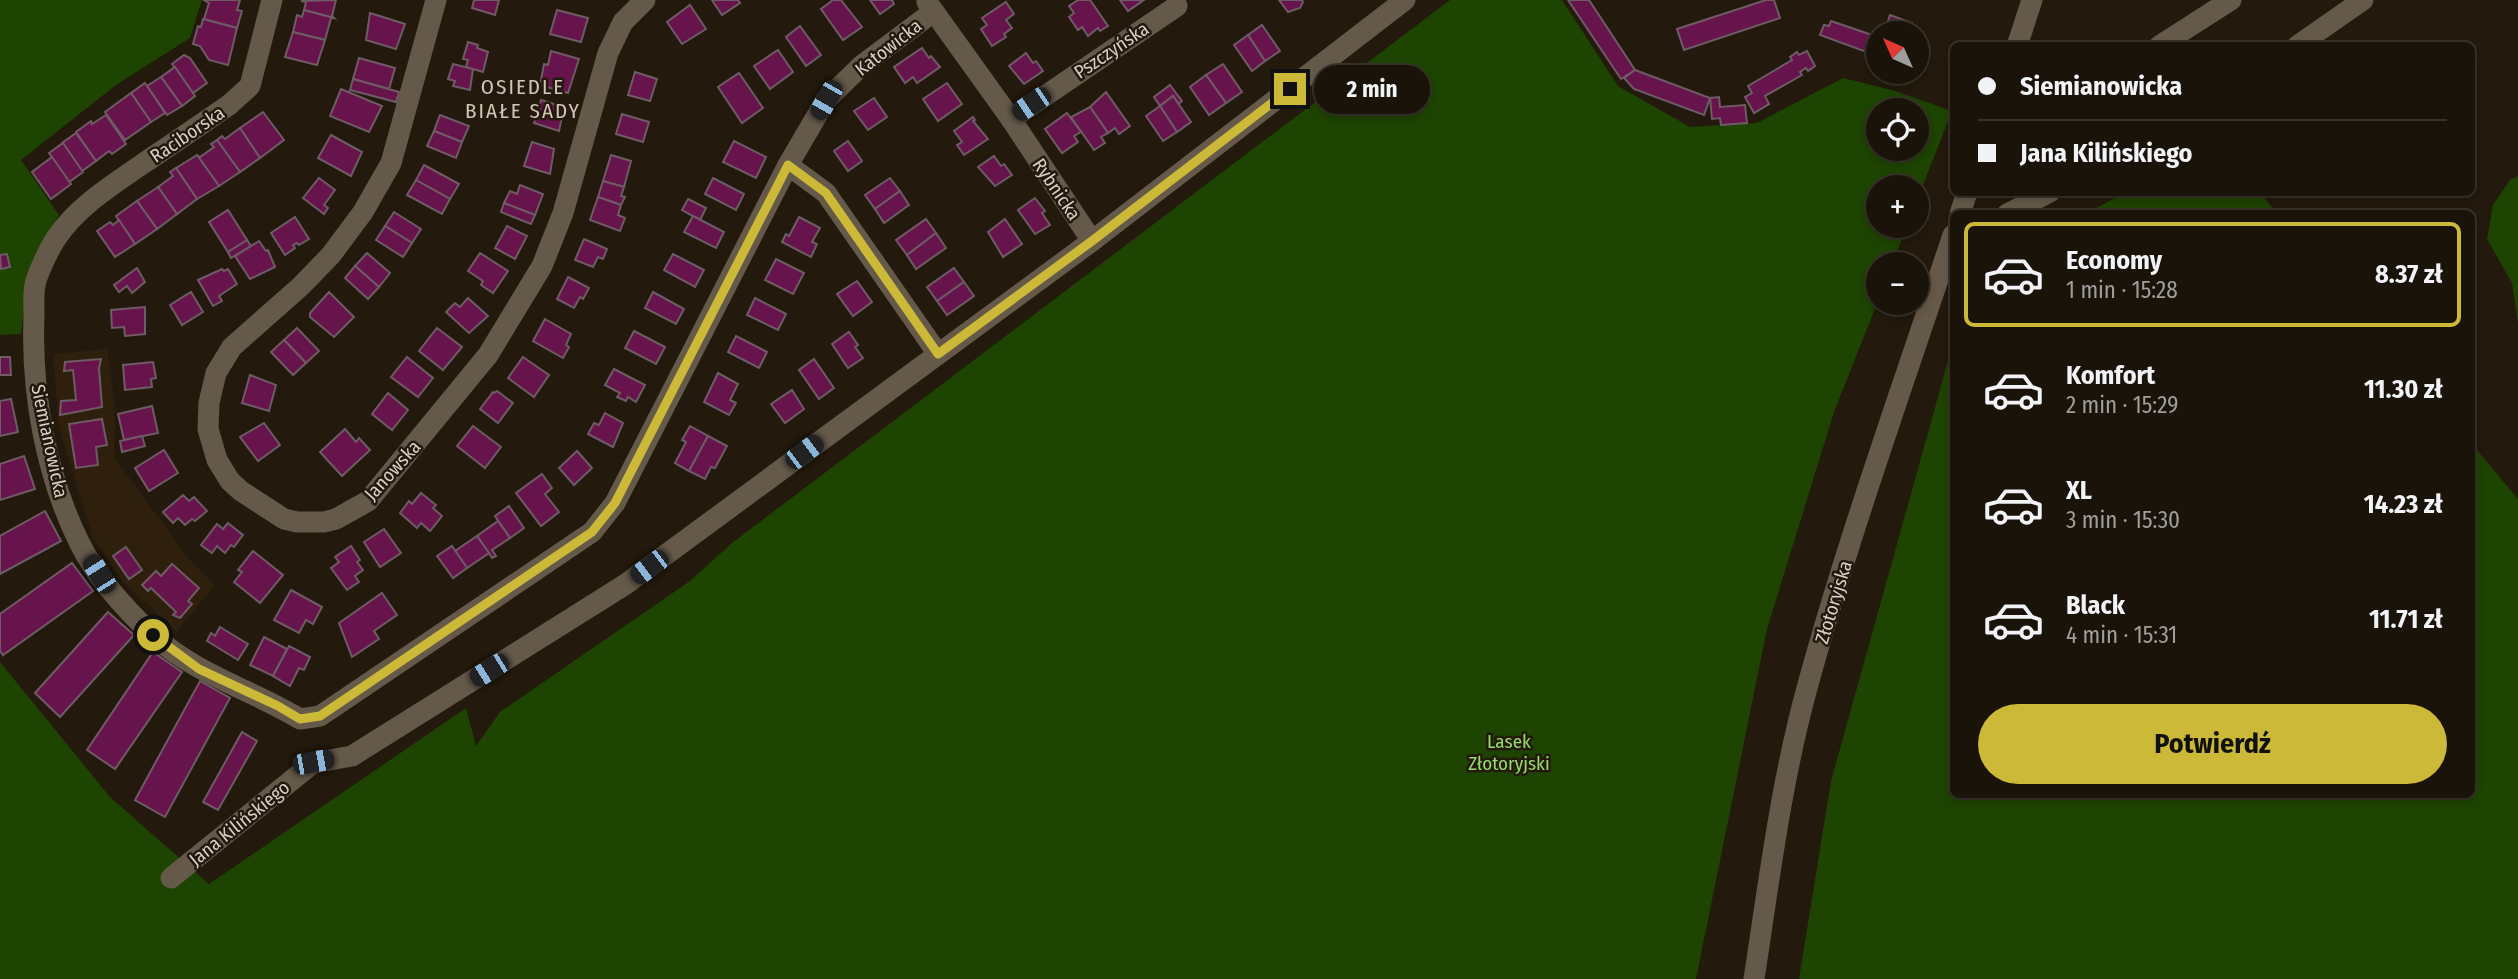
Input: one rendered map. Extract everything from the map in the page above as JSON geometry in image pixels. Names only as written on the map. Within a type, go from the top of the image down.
[{"type":"street","name":"Raciborska","points":[[57,238],[90,201],[229,105],[250,86],[272,0]]},
{"type":"street","name":"Janowska","points":[[436,0],[391,163],[363,212],[331,255],[301,286],[232,347],[216,373],[209,402],[208,429],[217,460],[236,486],[284,519],[324,522],[336,519],[368,501],[488,355],[542,266],[563,213],[608,53],[623,22],[645,0]]},
{"type":"street","name":"Jana Kilińskiego","points":[[171,878],[313,762],[352,756],[626,584],[1092,241],[1405,0]]},
{"type":"street","points":[[2018,42],[2032,0]]},
{"type":"street","points":[[2165,42],[2231,0]]},
{"type":"street","points":[[2303,42],[2363,0]]},
{"type":"street","name":"Rybnicka","points":[[930,6],[1011,119],[1092,241]]},
{"type":"street","name":"Katowicka","points":[[247,691],[300,719],[320,716],[592,532],[615,503],[788,165],[826,100],[930,6]]},
{"type":"street","name":"Pszczyńska","points":[[1011,119],[1177,6]]},
{"type":"street","points":[[788,165],[826,193],[938,354]]},
{"type":"street","points":[[2015,210],[2042,196]]},
{"type":"street","name":"Siemianowicka","points":[[57,238],[35,285],[33,355],[44,434],[65,510],[81,546],[99,574],[117,598],[153,635],[199,669],[247,691]]},
{"type":"street","name":"Złotoryjska","points":[[1754,979],[1778,816],[1807,690],[1842,571],[1950,245]]},
{"type":"shaded area","points":[[107,349],[115,404],[114,457],[191,562],[215,585],[176,632],[122,580],[93,538],[59,427],[53,354]]},
{"type":"green space","points":[[0,0],[202,0],[190,38],[116,85],[21,160],[59,215],[29,270],[21,334],[0,335]]},
{"type":"green space","name":"Lasek Złotoryjski","points":[[1450,0],[1562,0],[1618,86],[1690,127],[1757,123],[1843,78],[1915,98],[1866,98],[1866,161],[1929,161],[1929,103],[1950,110],[1927,175],[1866,175],[1866,238],[1902,238],[1897,252],[1866,252],[1866,315],[1872,315],[1834,412],[1767,629],[1696,979],[0,979],[0,662],[110,797],[209,884],[466,708],[476,746],[500,712],[690,581],[732,543]]},
{"type":"green space","points":[[2518,176],[2518,323],[2512,283],[2487,239],[2493,205],[2510,180]]},
{"type":"green space","points":[[2119,196],[2263,196],[2274,210],[2093,210]]},
{"type":"green space","points":[[1950,354],[1950,798],[2475,798],[2475,448],[2518,499],[2518,979],[1799,979],[1831,781]]},
{"type":"building","points":[[204,0],[240,0],[237,10],[242,11],[237,28],[204,19],[209,3]]},
{"type":"building","points":[[336,0],[332,16],[334,18],[304,10],[306,2],[301,1]]},
{"type":"building","points":[[474,0],[499,0],[495,15],[472,8]]},
{"type":"building","points":[[712,0],[738,0],[740,3],[722,15]]},
{"type":"building","points":[[833,0],[841,0],[862,27],[843,40],[821,9]]},
{"type":"building","points":[[870,0],[892,0],[894,4],[880,14]]},
{"type":"building","points":[[1078,0],[1090,0],[1108,26],[1100,31],[1098,28],[1088,36],[1082,27],[1078,30],[1069,17],[1074,13],[1069,6]]},
{"type":"building","points":[[1120,0],[1144,0],[1128,11]]},
{"type":"building","points":[[1279,0],[1303,2],[1300,8],[1288,12]]},
{"type":"building","points":[[1568,0],[1589,0],[1635,70],[1621,79]]},
{"type":"building","points":[[1766,0],[1774,0],[1780,18],[1684,50],[1677,29]]},
{"type":"building","points":[[1006,2],[1014,14],[1006,20],[1012,28],[1004,34],[1006,37],[992,46],[981,29],[987,25],[982,18]]},
{"type":"building","points":[[690,5],[706,29],[682,44],[667,22]]},
{"type":"building","points":[[304,10],[334,18],[331,18],[325,40],[293,32],[297,15],[302,17]]},
{"type":"building","points":[[557,10],[588,18],[581,42],[550,34]]},
{"type":"building","points":[[370,13],[405,24],[396,49],[366,40]]},
{"type":"building","points":[[1890,15],[1906,21],[1888,21]]},
{"type":"building","points":[[203,19],[237,28],[228,65],[209,60],[200,46],[193,44]]},
{"type":"building","points":[[1831,21],[1866,33],[1866,52],[1820,35],[1824,25],[1829,26]]},
{"type":"building","points":[[1262,25],[1280,51],[1265,61],[1248,35]]},
{"type":"building","points":[[800,26],[821,55],[806,66],[786,37]]},
{"type":"building","points":[[293,32],[325,40],[317,65],[285,57]]},
{"type":"building","points":[[1248,35],[1265,61],[1252,71],[1234,45]]},
{"type":"building","points":[[468,42],[488,52],[483,72],[466,67],[468,60],[463,59]]},
{"type":"building","points":[[922,48],[940,67],[917,83],[913,77],[905,83],[894,67]]},
{"type":"building","points":[[778,50],[793,72],[770,89],[754,66]]},
{"type":"building","points":[[551,51],[579,59],[568,93],[540,85],[544,64],[548,65]]},
{"type":"building","points":[[1807,51],[1815,66],[1808,71],[1806,68],[1800,72],[1802,75],[1765,96],[1769,104],[1754,113],[1745,97],[1752,93],[1748,86],[1792,60],[1790,57],[1797,52],[1799,55]]},
{"type":"building","points":[[1026,53],[1043,71],[1024,84],[1009,66]]},
{"type":"building","points":[[184,55],[190,58],[207,83],[193,93],[172,64]]},
{"type":"building","points":[[359,58],[395,68],[389,89],[353,79]]},
{"type":"building","points":[[453,64],[473,69],[470,90],[453,86],[455,81],[448,79]]},
{"type":"building","points":[[1223,64],[1242,92],[1226,103],[1206,75]]},
{"type":"building","points":[[175,67],[195,96],[182,106],[161,77]]},
{"type":"building","points":[[1635,70],[1710,98],[1704,115],[1634,89],[1624,78]]},
{"type":"building","points":[[635,72],[657,79],[650,101],[628,95]]},
{"type":"building","points":[[739,73],[763,108],[742,123],[718,87]]},
{"type":"building","points":[[1206,75],[1226,103],[1209,115],[1190,87]]},
{"type":"building","points":[[161,77],[182,106],[167,115],[147,86]]},
{"type":"building","points":[[353,79],[399,92],[396,102],[350,90]]},
{"type":"building","points":[[145,83],[165,113],[151,122],[131,93]]},
{"type":"building","points":[[947,83],[962,104],[938,121],[923,99]]},
{"type":"building","points":[[1170,85],[1182,101],[1178,104],[1173,96],[1160,106],[1154,97]]},
{"type":"building","points":[[341,89],[382,106],[369,132],[330,116]]},
{"type":"building","points":[[1106,92],[1130,126],[1119,134],[1115,128],[1108,133],[1090,107]]},
{"type":"building","points":[[131,93],[151,122],[125,140],[105,112]]},
{"type":"building","points":[[1173,96],[1191,122],[1177,132],[1160,106]]},
{"type":"building","points":[[1719,97],[1720,107],[1745,105],[1747,123],[1721,125],[1720,118],[1712,119],[1710,98]]},
{"type":"building","points":[[874,98],[887,117],[868,130],[854,111]]},
{"type":"building","points":[[541,100],[564,107],[559,131],[534,123]]},
{"type":"building","points":[[1160,106],[1177,132],[1163,141],[1146,116]]},
{"type":"building","points":[[1090,107],[1108,133],[1101,137],[1105,143],[1094,150],[1071,117]]},
{"type":"building","points":[[263,112],[284,140],[260,158],[240,128]]},
{"type":"building","points":[[1067,113],[1081,132],[1074,136],[1078,142],[1062,153],[1045,129]]},
{"type":"building","points":[[622,114],[649,122],[643,142],[616,134]]},
{"type":"building","points":[[106,115],[126,144],[112,154],[109,151],[96,161],[76,132],[91,121],[92,124]]},
{"type":"building","points":[[440,115],[469,126],[462,142],[434,131]]},
{"type":"building","points":[[973,117],[973,121],[988,139],[964,155],[957,145],[962,142],[954,131]]},
{"type":"building","points":[[240,128],[260,158],[240,172],[217,140],[222,136],[225,139]]},
{"type":"building","points":[[434,131],[462,142],[456,158],[427,146]]},
{"type":"building","points":[[76,133],[96,161],[82,171],[62,143]]},
{"type":"building","points":[[331,135],[362,152],[351,176],[318,158]]},
{"type":"building","points":[[217,140],[240,172],[219,186],[197,155],[200,157],[214,147],[211,144]]},
{"type":"building","points":[[734,141],[766,157],[756,178],[723,162]]},
{"type":"building","points":[[848,141],[862,161],[848,171],[834,151]]},
{"type":"building","points":[[532,142],[554,149],[550,174],[524,166]]},
{"type":"building","points":[[63,143],[83,172],[69,182],[49,153]]},
{"type":"building","points":[[197,155],[219,186],[197,199],[176,168]]},
{"type":"building","points":[[611,155],[631,161],[624,187],[603,181]]},
{"type":"building","points":[[994,156],[1012,175],[995,186],[978,167]]},
{"type":"building","points":[[52,157],[71,184],[51,199],[32,172]]},
{"type":"building","points":[[424,165],[459,184],[450,199],[416,180]]},
{"type":"building","points":[[176,168],[197,199],[177,214],[158,187],[173,176],[170,172]]},
{"type":"building","points":[[319,178],[335,190],[324,205],[328,208],[324,214],[303,198]]},
{"type":"building","points":[[713,178],[744,194],[736,210],[705,194]]},
{"type":"building","points":[[890,178],[900,191],[875,209],[865,195]]},
{"type":"building","points":[[416,180],[450,199],[442,214],[407,195]]},
{"type":"building","points":[[603,181],[624,187],[621,196],[625,197],[621,205],[598,197]]},
{"type":"building","points":[[520,185],[543,194],[535,215],[504,203],[510,191],[517,194]]},
{"type":"building","points":[[158,187],[177,214],[157,229],[137,201]]},
{"type":"building","points":[[900,191],[909,205],[884,223],[875,209]]},
{"type":"building","points":[[598,197],[621,205],[618,215],[625,218],[620,231],[590,220]]},
{"type":"building","points":[[1035,198],[1045,211],[1042,213],[1050,225],[1035,234],[1018,210]]},
{"type":"building","points":[[688,199],[706,208],[700,220],[682,210]]},
{"type":"building","points":[[137,201],[157,229],[135,244],[116,216]]},
{"type":"building","points":[[504,203],[535,215],[531,224],[501,212]]},
{"type":"building","points":[[228,210],[247,240],[228,252],[209,222]]},
{"type":"building","points":[[394,212],[421,229],[412,243],[385,226]]},
{"type":"building","points":[[693,216],[724,232],[716,248],[684,232]]},
{"type":"building","points":[[295,217],[309,239],[299,245],[293,245],[295,248],[285,255],[271,233]]},
{"type":"building","points":[[799,217],[820,228],[812,242],[817,244],[811,257],[782,242],[786,234],[789,236]]},
{"type":"building","points":[[926,219],[936,233],[907,255],[896,240]]},
{"type":"building","points":[[1005,219],[1022,244],[1003,257],[988,232]]},
{"type":"building","points":[[119,220],[135,244],[115,257],[97,231],[110,222],[113,225]]},
{"type":"building","points":[[385,226],[412,243],[403,257],[376,240]]},
{"type":"building","points":[[507,226],[527,236],[515,259],[495,248]]},
{"type":"building","points":[[936,233],[946,248],[916,269],[907,255]]},
{"type":"building","points":[[584,239],[607,249],[603,259],[598,257],[593,267],[575,260]]},
{"type":"building","points":[[247,240],[251,246],[231,258],[228,252]]},
{"type":"building","points":[[259,241],[266,251],[268,250],[275,267],[250,279],[235,256]]},
{"type":"building","points":[[367,253],[390,273],[379,287],[355,266]]},
{"type":"building","points":[[480,253],[508,271],[493,293],[481,285],[483,281],[468,271]]},
{"type":"building","points":[[7,254],[10,267],[1,269],[0,255]]},
{"type":"building","points":[[673,254],[704,270],[695,287],[664,270]]},
{"type":"building","points":[[776,259],[804,273],[793,294],[765,280]]},
{"type":"building","points":[[355,266],[379,287],[368,299],[345,278]]},
{"type":"building","points":[[137,268],[145,282],[132,293],[127,286],[119,292],[114,285]]},
{"type":"building","points":[[954,268],[964,282],[937,301],[927,287]]},
{"type":"building","points":[[228,269],[237,284],[219,296],[222,301],[213,306],[198,280]]},
{"type":"building","points":[[568,277],[589,288],[574,308],[557,299]]},
{"type":"building","points":[[857,281],[872,302],[853,316],[837,294]]},
{"type":"building","points":[[964,282],[974,296],[947,315],[937,301]]},
{"type":"building","points":[[191,292],[203,312],[182,325],[170,305]]},
{"type":"building","points":[[329,292],[354,317],[334,337],[310,317],[310,313]]},
{"type":"building","points":[[653,292],[684,309],[676,324],[645,308]]},
{"type":"building","points":[[468,298],[488,316],[469,333],[446,312],[455,303],[460,307]]},
{"type":"building","points":[[755,298],[786,314],[778,330],[747,315]]},
{"type":"building","points":[[145,307],[145,334],[125,336],[124,327],[112,328],[111,310]]},
{"type":"building","points":[[545,319],[571,334],[566,345],[569,347],[563,358],[533,341]]},
{"type":"building","points":[[297,328],[319,351],[306,363],[284,340]]},
{"type":"building","points":[[437,328],[462,347],[443,370],[419,351]]},
{"type":"building","points":[[634,331],[665,347],[656,364],[625,348]]},
{"type":"building","points":[[849,332],[863,358],[848,368],[832,344]]},
{"type":"building","points":[[736,336],[767,352],[759,368],[728,352]]},
{"type":"building","points":[[284,340],[306,363],[293,375],[271,352]]},
{"type":"building","points":[[0,357],[10,357],[11,375],[0,375]]},
{"type":"building","points":[[407,357],[433,378],[418,397],[391,377]]},
{"type":"building","points":[[523,357],[549,375],[534,397],[508,378]]},
{"type":"building","points":[[101,359],[99,368],[102,407],[60,415],[61,401],[76,400],[73,370],[64,371],[65,362]]},
{"type":"building","points":[[814,359],[834,388],[819,399],[799,370]]},
{"type":"building","points":[[153,362],[156,378],[151,379],[152,387],[125,390],[123,365]]},
{"type":"building","points":[[614,369],[645,385],[636,402],[628,397],[626,401],[617,397],[620,393],[605,385]]},
{"type":"building","points":[[718,373],[738,384],[730,400],[736,403],[729,415],[704,402]]},
{"type":"building","points":[[250,375],[276,385],[269,411],[242,403]]},
{"type":"building","points":[[792,390],[804,409],[785,423],[771,404]]},
{"type":"building","points":[[497,391],[513,403],[498,423],[480,409],[493,392]]},
{"type":"building","points":[[388,393],[408,410],[392,430],[372,414]]},
{"type":"building","points":[[11,399],[18,432],[0,436],[0,401]]},
{"type":"building","points":[[152,406],[158,433],[124,440],[118,414]]},
{"type":"building","points":[[605,413],[623,423],[613,447],[588,434],[594,423],[599,425]]},
{"type":"building","points":[[102,419],[107,445],[96,447],[98,465],[76,468],[69,424]]},
{"type":"building","points":[[264,423],[280,445],[258,461],[240,437]]},
{"type":"building","points":[[473,426],[501,447],[485,468],[457,446]]},
{"type":"building","points":[[690,426],[708,436],[689,471],[675,463],[686,442],[682,440]]},
{"type":"building","points":[[345,429],[356,442],[359,438],[370,450],[342,476],[320,452]]},
{"type":"building","points":[[142,436],[145,446],[122,452],[120,441]]},
{"type":"building","points":[[708,436],[727,446],[715,468],[711,467],[705,479],[689,471]]},
{"type":"building","points":[[164,450],[178,473],[149,491],[135,468]]},
{"type":"building","points":[[577,451],[592,468],[574,485],[559,468]]},
{"type":"building","points":[[24,456],[35,489],[0,500],[0,464]]},
{"type":"building","points":[[542,474],[552,488],[545,494],[559,512],[541,526],[516,493]]},
{"type":"building","points":[[421,493],[436,505],[433,508],[442,516],[430,531],[421,523],[417,528],[400,513],[409,501],[412,504]]},
{"type":"building","points":[[183,495],[189,501],[194,497],[207,511],[185,525],[178,518],[173,523],[163,512]]},
{"type":"building","points":[[509,506],[524,528],[510,538],[495,516]]},
{"type":"building","points":[[45,511],[61,541],[0,574],[0,536]]},
{"type":"building","points":[[498,521],[510,538],[492,550],[496,556],[492,558],[477,536]]},
{"type":"building","points":[[228,523],[243,535],[234,547],[231,545],[225,553],[217,546],[212,553],[201,545],[217,524],[223,529]]},
{"type":"building","points":[[384,529],[401,553],[380,567],[364,542]]},
{"type":"building","points":[[477,536],[489,553],[467,568],[455,551]]},
{"type":"building","points":[[351,546],[363,570],[355,576],[359,582],[347,590],[331,568],[339,562],[335,557]]},
{"type":"building","points":[[452,546],[467,568],[453,578],[437,556]]},
{"type":"building","points":[[126,547],[142,570],[129,579],[113,556]]},
{"type":"building","points":[[253,551],[283,575],[260,603],[234,582],[242,572],[238,570]]},
{"type":"building","points":[[72,563],[93,591],[3,655],[0,651],[0,614]]},
{"type":"building","points":[[172,564],[199,588],[188,601],[192,604],[180,618],[173,615],[176,612],[151,588],[148,591],[142,585],[156,571],[161,576]]},
{"type":"building","points":[[291,590],[322,607],[313,624],[306,620],[299,633],[274,620]]},
{"type":"building","points":[[382,593],[397,615],[374,631],[379,639],[352,657],[339,623]]},
{"type":"building","points":[[108,612],[134,635],[60,717],[35,693]]},
{"type":"building","points":[[220,627],[248,644],[238,660],[207,641],[211,633],[215,636]]},
{"type":"building","points":[[264,637],[287,649],[273,676],[250,665]]},
{"type":"building","points":[[289,646],[310,657],[304,670],[299,668],[290,686],[273,676]]},
{"type":"building","points":[[153,652],[182,672],[115,769],[87,750]]},
{"type":"building","points":[[200,681],[230,698],[165,817],[135,800]]},
{"type":"building","points":[[242,732],[257,741],[218,810],[203,802]]},
{"type":"district","name":"OSIEDLE BIAŁE SADY","points":[[523,99]]},
{"type":"route","points":[[153,635],[199,669],[300,719],[320,716],[592,532],[615,503],[788,165],[826,193],[938,354],[1092,241],[1290,89]]}]
